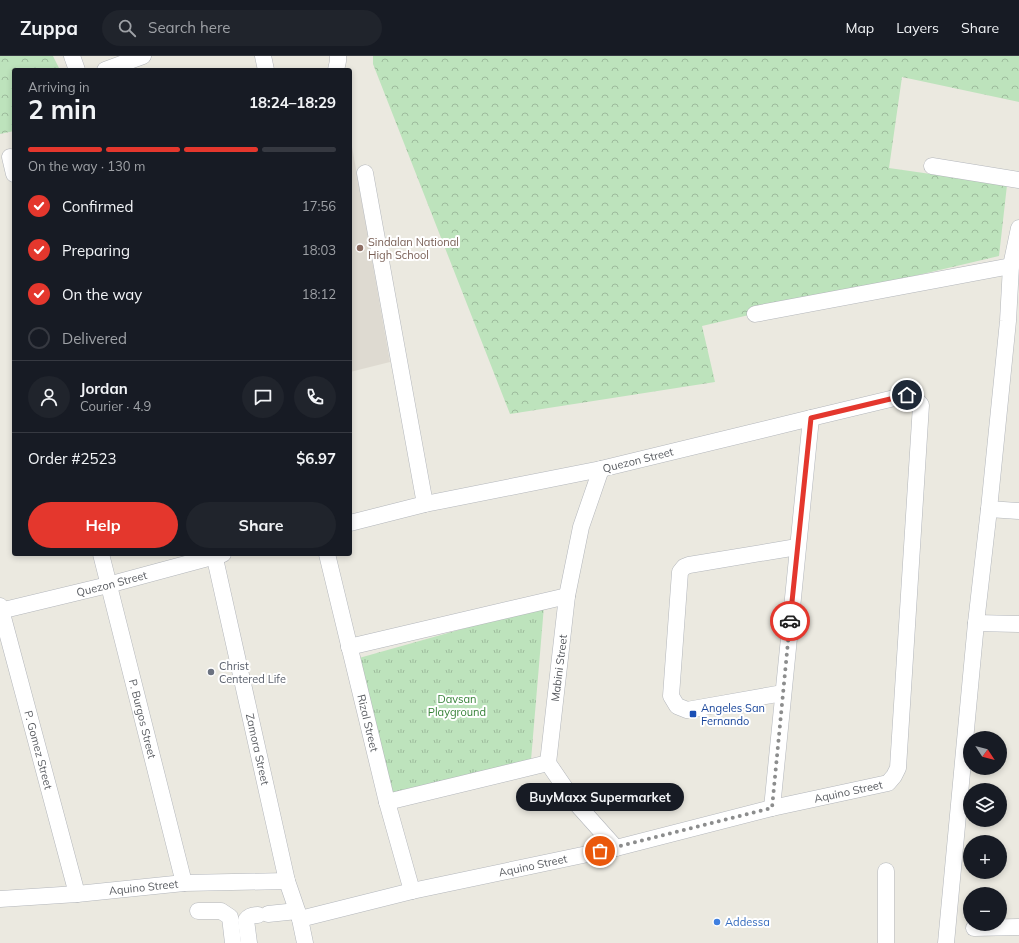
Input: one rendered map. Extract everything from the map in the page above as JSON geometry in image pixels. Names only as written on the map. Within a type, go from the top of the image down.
[{"type":"street","points":[[72,56],[76,68]]},
{"type":"street","points":[[110,68],[143,56]]},
{"type":"street","points":[[263,56],[266,68]]},
{"type":"street","points":[[336,68],[338,56]]},
{"type":"street","points":[[8,157],[12,168]]},
{"type":"street","points":[[932,166],[1019,180]]},
{"type":"street","points":[[364,173],[425,504]]},
{"type":"street","points":[[946,943],[976,623],[1013,320],[1011,266],[1019,228]]},
{"type":"street","points":[[755,314],[1011,266]]},
{"type":"street","name":"Quezon Street","points":[[352,522],[425,504],[601,469],[907,395],[915,398],[921,405],[898,768]]},
{"type":"street","points":[[772,808],[811,418]]},
{"type":"street","name":"Mabini Street","points":[[548,763],[567,596],[581,527],[601,469]]},
{"type":"street","points":[[989,509],[1019,511]]},
{"type":"street","points":[[783,693],[687,710],[677,706],[671,696],[680,572],[684,567],[689,565],[797,547]]},
{"type":"street","name":"P. Burgos Street","points":[[101,556],[184,883]]},
{"type":"street","name":"Quezon Street","points":[[0,609],[108,585],[213,556]]},
{"type":"street","name":"Zamora Street","points":[[217,556],[287,881],[299,915],[305,943]]},
{"type":"street","name":"Rizal Street","points":[[327,556],[387,802],[412,891]]},
{"type":"street","points":[[349,647],[567,596]]},
{"type":"street","name":"P. Gomez Street","points":[[0,609],[77,894]]},
{"type":"street","points":[[976,623],[1019,624]]},
{"type":"street","points":[[387,802],[548,763],[574,801],[616,848]]},
{"type":"street","name":"Aquino Street","points":[[249,943],[246,920],[255,915],[299,915],[616,848],[772,808],[888,783],[898,768]]},
{"type":"street","points":[[886,871],[886,943]]},
{"type":"street","name":"Aquino Street","points":[[0,899],[77,894],[184,883],[287,881]]},
{"type":"street","points":[[198,912],[221,911],[230,916],[233,943]]},
{"type":"street","points":[[1007,927],[1019,927]]},
{"type":"shaded area","name":"Sindalan National High School","points":[[352,146],[390,362],[352,372]]},
{"type":"green space","points":[[0,56],[53,56],[59,68],[12,68],[12,131],[0,134]]},
{"type":"green space","points":[[373,56],[1019,56],[1019,102],[902,77],[889,168],[1007,185],[999,256],[702,326],[715,382],[510,414],[373,64]]},
{"type":"green space","name":"Davsan Playground","points":[[544,606],[531,760],[386,798],[352,660]]},
{"type":"way so far","points":[[600,851],[772,808],[790,621]]},
{"type":"place","name":"Sindalan National High School","points":[[360,248]]},
{"type":"place","name":"Christ Centered Life","points":[[211,672]]},
{"type":"place","name":"Angeles San Fernando","points":[[693,714]]},
{"type":"place","name":"BuyMaxx Supermarket","points":[[600,851]]},
{"type":"place","name":"Addessa","points":[[717,922]]},
{"type":"route","points":[[790,621],[811,418],[907,395]]}]
